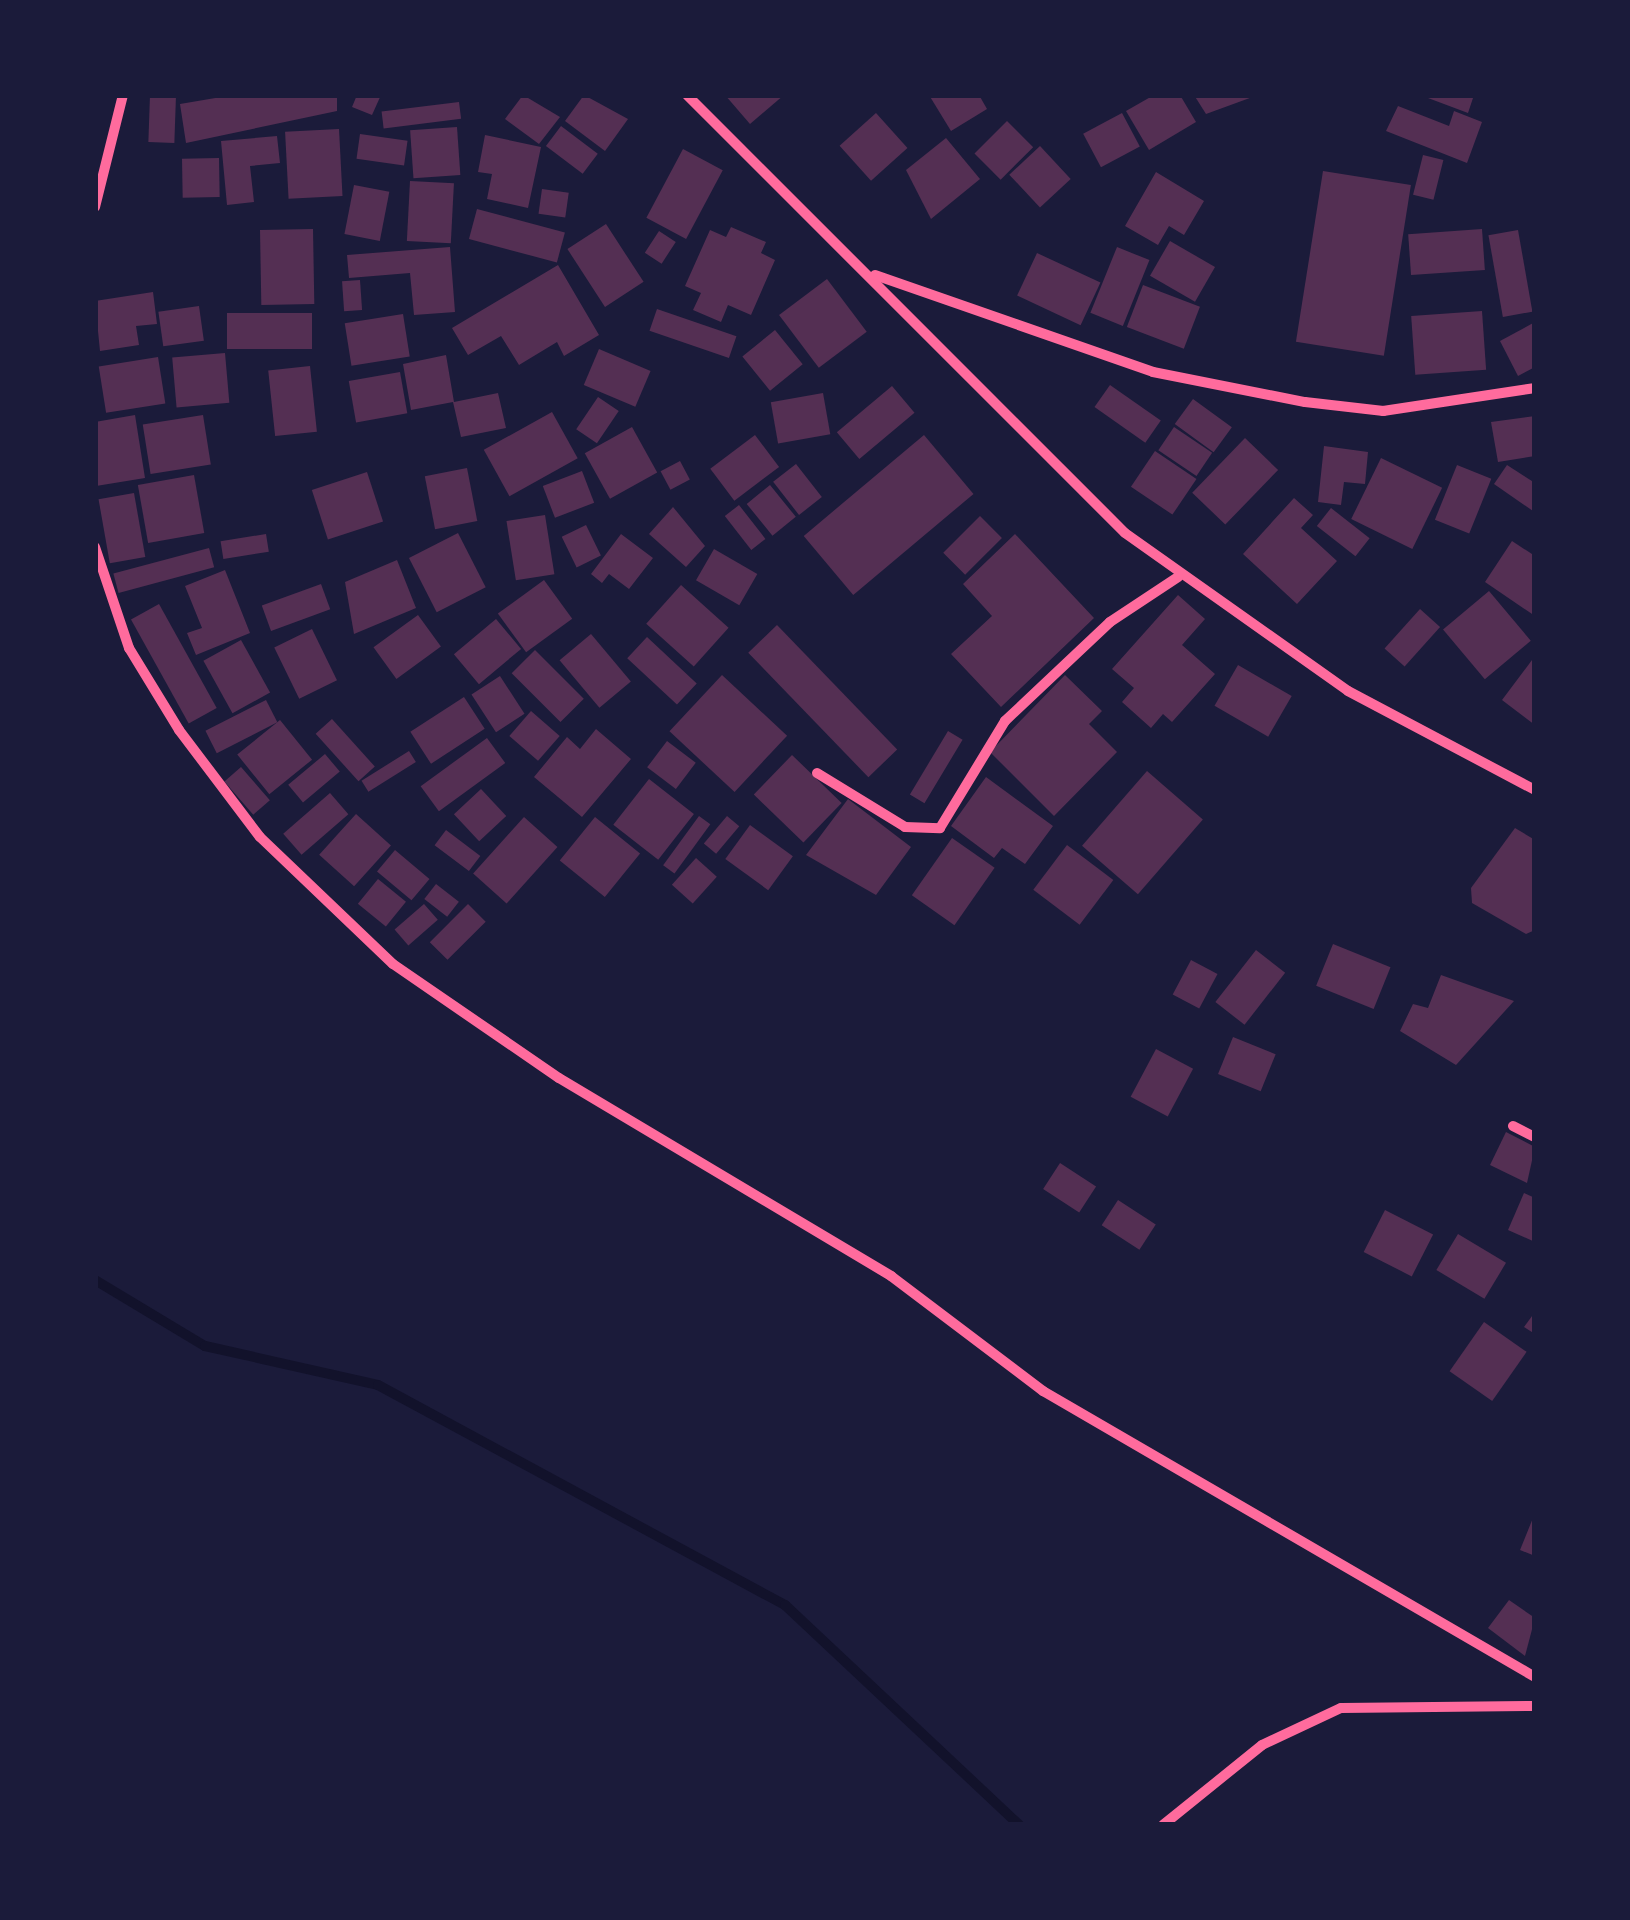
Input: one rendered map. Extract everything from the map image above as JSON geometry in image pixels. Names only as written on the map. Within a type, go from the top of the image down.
[{"type":"street","points":[[95,207],[124,95]]},
{"type":"street","points":[[687,95],[869,272],[1059,474],[1178,577],[1348,691],[1535,790]]},
{"type":"street","points":[[869,272],[1153,372],[1305,402],[1383,411],[1535,388]]},
{"type":"street","points":[[95,548],[129,648],[178,730],[260,837],[394,964],[558,1078],[876,1266],[1059,1401],[1535,1677]]},
{"type":"street","points":[[816,773],[905,827],[940,828],[1006,720],[1110,622],[1178,577]]},
{"type":"street","points":[[1513,1126],[1535,1137]]},
{"type":"street","points":[[1163,1825],[1262,1744],[1341,1708],[1535,1706]]},
{"type":"building","points":[[150,95],[176,96],[174,143],[148,142]]},
{"type":"building","points":[[233,95],[337,95],[337,111],[186,143],[180,104]]},
{"type":"building","points":[[357,95],[381,95],[372,115],[352,107]]},
{"type":"building","points":[[523,95],[560,117],[539,144],[505,119]]},
{"type":"building","points":[[584,95],[628,119],[605,151],[565,121]]},
{"type":"building","points":[[725,95],[784,95],[750,124]]},
{"type":"building","points":[[929,95],[979,95],[987,109],[951,131]]},
{"type":"building","points":[[1154,95],[1180,95],[1196,122],[1149,150],[1126,111]]},
{"type":"building","points":[[1194,95],[1258,95],[1206,114]]},
{"type":"building","points":[[1420,95],[1474,95],[1468,113]]},
{"type":"building","points":[[459,102],[461,119],[384,128],[382,112]]},
{"type":"building","points":[[1398,106],[1449,126],[1454,111],[1482,122],[1467,163],[1386,131]]},
{"type":"building","points":[[876,113],[907,148],[871,181],[840,146]]},
{"type":"building","points":[[1122,113],[1140,147],[1101,167],[1083,134]]},
{"type":"building","points":[[1007,121],[1033,147],[1001,180],[974,154]]},
{"type":"building","points":[[561,126],[598,154],[583,174],[546,146]]},
{"type":"building","points":[[457,127],[460,175],[413,178],[410,130]]},
{"type":"building","points":[[339,129],[343,196],[289,199],[285,132]]},
{"type":"building","points":[[360,134],[408,141],[404,165],[357,159]]},
{"type":"building","points":[[485,135],[541,147],[528,208],[487,199],[492,174],[478,172]]},
{"type":"building","points":[[277,136],[280,163],[250,166],[254,202],[227,205],[221,141]]},
{"type":"building","points":[[946,138],[980,179],[931,219],[906,170]]},
{"type":"building","points":[[1040,146],[1071,179],[1040,208],[1009,175]]},
{"type":"building","points":[[683,149],[723,170],[686,239],[646,218]]},
{"type":"building","points":[[1423,155],[1443,160],[1433,200],[1413,195]]},
{"type":"building","points":[[219,158],[220,197],[183,198],[182,159]]},
{"type":"building","points":[[1323,171],[1411,185],[1384,356],[1296,342]]},
{"type":"building","points":[[1156,172],[1204,201],[1184,235],[1169,226],[1158,245],[1125,226]]},
{"type":"building","points":[[410,181],[454,183],[451,243],[407,241]]},
{"type":"building","points":[[354,185],[389,192],[380,241],[344,234]]},
{"type":"building","points":[[542,189],[569,193],[565,218],[539,214]]},
{"type":"building","points":[[477,209],[565,233],[557,262],[469,239]]},
{"type":"building","points":[[606,224],[644,282],[605,307],[567,249]]},
{"type":"building","points":[[731,227],[766,242],[761,253],[775,260],[751,315],[728,305],[721,322],[693,310],[701,293],[685,286],[710,230],[726,237]]},
{"type":"building","points":[[313,229],[314,304],[261,305],[260,230]]},
{"type":"building","points":[[1482,229],[1485,270],[1411,275],[1408,234]]},
{"type":"building","points":[[1518,230],[1532,312],[1503,317],[1488,235]]},
{"type":"building","points":[[659,231],[676,242],[662,264],[645,253]]},
{"type":"building","points":[[1170,241],[1215,267],[1195,302],[1150,276]]},
{"type":"building","points":[[450,247],[455,312],[414,315],[410,273],[349,278],[347,255]]},
{"type":"building","points":[[1117,247],[1149,260],[1123,326],[1090,313]]},
{"type":"building","points":[[1037,253],[1100,283],[1081,325],[1017,296]]},
{"type":"building","points":[[558,265],[599,335],[564,356],[557,342],[519,365],[501,336],[468,355],[452,328]]},
{"type":"building","points":[[827,279],[867,332],[819,368],[779,315]]},
{"type":"building","points":[[360,280],[362,310],[344,311],[342,281]]},
{"type":"building","points":[[1143,285],[1200,307],[1184,349],[1127,327]]},
{"type":"building","points":[[153,292],[157,324],[136,326],[139,345],[100,351],[95,301]]},
{"type":"building","points":[[199,306],[204,341],[163,346],[158,312]]},
{"type":"building","points":[[657,309],[736,336],[729,358],[650,331]]},
{"type":"building","points":[[1482,311],[1486,370],[1415,375],[1411,316]]},
{"type":"building","points":[[227,313],[312,313],[312,349],[227,349]]},
{"type":"building","points":[[403,314],[410,356],[351,366],[345,323]]},
{"type":"building","points":[[1535,322],[1535,367],[1518,376],[1500,341]]},
{"type":"building","points":[[775,330],[803,364],[770,391],[742,356]]},
{"type":"building","points":[[599,349],[651,371],[635,407],[584,385]]},
{"type":"building","points":[[225,353],[229,403],[177,407],[172,358]]},
{"type":"building","points":[[446,355],[454,402],[498,393],[506,428],[461,437],[453,402],[411,410],[403,364]]},
{"type":"building","points":[[158,357],[165,403],[106,413],[99,366]]},
{"type":"building","points":[[310,366],[317,432],[275,436],[268,370]]},
{"type":"building","points":[[400,372],[407,413],[356,422],[349,381]]},
{"type":"building","points":[[1110,385],[1161,421],[1145,443],[1095,407]]},
{"type":"building","points":[[892,386],[914,413],[859,459],[837,432]]},
{"type":"building","points":[[823,393],[830,434],[778,444],[771,402]]},
{"type":"building","points":[[598,397],[619,411],[597,443],[576,429]]},
{"type":"building","points":[[1193,399],[1232,427],[1214,452],[1175,424]]},
{"type":"building","points":[[552,412],[578,458],[509,496],[484,450]]},
{"type":"building","points":[[135,415],[145,478],[96,486],[95,422]]},
{"type":"building","points":[[203,415],[211,464],[151,474],[143,425]]},
{"type":"building","points":[[1535,416],[1535,456],[1498,462],[1491,422]]},
{"type":"building","points":[[632,427],[657,472],[610,499],[585,453]]},
{"type":"building","points":[[1174,427],[1212,453],[1196,476],[1158,450]]},
{"type":"building","points":[[755,435],[779,467],[734,501],[710,469]]},
{"type":"building","points":[[924,435],[973,494],[853,595],[804,536]]},
{"type":"building","points":[[1245,438],[1278,470],[1225,525],[1192,493]]},
{"type":"building","points":[[1324,446],[1368,452],[1365,484],[1344,482],[1341,505],[1318,502]]},
{"type":"building","points":[[1155,451],[1196,479],[1172,515],[1131,487]]},
{"type":"building","points":[[1381,458],[1442,488],[1412,549],[1351,519]]},
{"type":"building","points":[[680,461],[690,480],[670,490],[661,471]]},
{"type":"building","points":[[796,464],[822,497],[799,515],[773,482]]},
{"type":"building","points":[[1457,465],[1491,479],[1469,534],[1435,520]]},
{"type":"building","points":[[1507,465],[1535,483],[1533,511],[1494,484]]},
{"type":"building","points":[[467,468],[477,521],[435,529],[425,476]]},
{"type":"building","points":[[582,471],[594,503],[555,518],[543,486]]},
{"type":"building","points":[[367,472],[383,521],[328,539],[312,490]]},
{"type":"building","points":[[194,475],[204,533],[148,543],[138,485]]},
{"type":"building","points":[[770,485],[796,517],[772,536],[747,504]]},
{"type":"building","points":[[134,493],[145,557],[110,563],[99,499]]},
{"type":"building","points":[[1294,498],[1313,515],[1301,528],[1337,561],[1297,604],[1243,554]]},
{"type":"building","points":[[739,505],[765,539],[751,550],[725,516]]},
{"type":"building","points":[[673,507],[705,546],[686,567],[649,534]]},
{"type":"building","points":[[1331,508],[1370,538],[1355,556],[1317,526]]},
{"type":"building","points":[[545,515],[554,574],[516,580],[506,521]]},
{"type":"building","points":[[980,516],[1002,538],[965,575],[943,553]]},
{"type":"building","points":[[586,525],[601,556],[577,567],[562,537]]},
{"type":"building","points":[[458,533],[486,587],[437,612],[409,558]]},
{"type":"building","points":[[266,534],[269,552],[223,559],[221,541]]},
{"type":"building","points":[[621,534],[653,558],[629,589],[609,574],[602,583],[591,574]]},
{"type":"building","points":[[1015,534],[1094,618],[1001,707],[951,654],[992,616],[963,584]]},
{"type":"building","points":[[1512,541],[1535,556],[1535,616],[1485,582]]},
{"type":"building","points":[[209,548],[214,567],[119,593],[113,574]]},
{"type":"building","points":[[714,549],[757,574],[739,605],[696,580]]},
{"type":"building","points":[[397,560],[416,608],[354,634],[345,582]]},
{"type":"building","points":[[225,570],[250,633],[196,655],[187,633],[202,628],[185,586]]},
{"type":"building","points":[[544,580],[572,619],[526,652],[498,614]]},
{"type":"building","points":[[321,584],[330,609],[271,631],[262,606]]},
{"type":"building","points":[[681,585],[729,628],[694,666],[646,624]]},
{"type":"building","points":[[1489,591],[1531,641],[1485,679],[1443,630]]},
{"type":"building","points":[[1178,595],[1205,619],[1182,645],[1215,674],[1172,722],[1163,714],[1151,728],[1122,702],[1134,688],[1112,669]]},
{"type":"building","points":[[159,604],[217,708],[189,724],[131,620]]},
{"type":"building","points":[[1420,609],[1440,627],[1405,666],[1385,648]]},
{"type":"building","points":[[418,615],[441,647],[396,679],[374,647]]},
{"type":"building","points":[[496,619],[521,649],[479,684],[454,654]]},
{"type":"building","points":[[777,625],[897,749],[868,777],[748,653]]},
{"type":"building","points":[[312,629],[337,680],[299,699],[274,647]]},
{"type":"building","points":[[591,634],[631,681],[599,708],[560,660]]},
{"type":"building","points":[[647,637],[697,683],[677,705],[627,658]]},
{"type":"building","points":[[241,640],[270,692],[232,713],[203,661]]},
{"type":"building","points":[[535,650],[584,699],[560,722],[512,673]]},
{"type":"building","points":[[1535,656],[1535,725],[1502,700]]},
{"type":"building","points":[[1238,665],[1292,696],[1268,737],[1214,706]]},
{"type":"building","points":[[722,675],[787,736],[735,792],[669,731]]},
{"type":"building","points":[[1065,675],[1102,711],[1089,724],[1117,752],[1054,816],[990,752]]},
{"type":"building","points":[[500,676],[525,714],[496,732],[471,695]]},
{"type":"building","points":[[464,697],[485,729],[431,764],[410,732]]},
{"type":"building","points":[[266,700],[277,722],[217,753],[205,731]]},
{"type":"building","points":[[531,711],[560,736],[538,761],[509,736]]},
{"type":"building","points":[[332,719],[375,767],[358,781],[316,734]]},
{"type":"building","points":[[280,720],[312,760],[269,794],[237,755]]},
{"type":"building","points":[[596,729],[631,759],[582,817],[534,777],[567,737],[580,749]]},
{"type":"building","points":[[948,731],[963,740],[924,803],[910,794]]},
{"type":"building","points":[[487,738],[505,763],[439,811],[421,786]]},
{"type":"building","points":[[667,741],[696,763],[676,789],[647,767]]},
{"type":"building","points":[[409,751],[416,762],[368,792],[362,781]]},
{"type":"building","points":[[325,754],[340,772],[303,802],[288,785]]},
{"type":"building","points":[[792,755],[842,803],[803,842],[754,795]]},
{"type":"building","points":[[241,767],[270,800],[253,815],[224,781]]},
{"type":"building","points":[[1147,771],[1203,820],[1138,894],[1082,846]]},
{"type":"building","points":[[986,777],[1053,826],[1025,864],[1002,848],[994,858],[951,826]]},
{"type":"building","points":[[649,779],[694,814],[658,860],[613,825]]},
{"type":"building","points":[[481,789],[506,816],[479,841],[454,814]]},
{"type":"building","points":[[330,793],[348,814],[302,855],[283,834]]},
{"type":"building","points":[[848,799],[911,847],[876,895],[806,855]]},
{"type":"building","points":[[356,814],[391,845],[354,886],[319,855]]},
{"type":"building","points":[[699,816],[710,824],[674,874],[663,865]]},
{"type":"building","points":[[727,816],[739,826],[716,854],[704,844]]},
{"type":"building","points":[[524,817],[557,847],[507,904],[473,873]]},
{"type":"building","points":[[595,817],[640,854],[605,897],[560,861]]},
{"type":"building","points":[[750,825],[793,856],[768,890],[725,859]]},
{"type":"building","points":[[1515,828],[1535,840],[1535,930],[1526,934],[1472,903],[1471,888]]},
{"type":"building","points":[[446,830],[480,856],[469,871],[435,845]]},
{"type":"building","points":[[952,838],[995,868],[954,925],[912,895]]},
{"type":"building","points":[[1067,845],[1113,880],[1080,925],[1033,890]]},
{"type":"building","points":[[395,850],[429,879],[411,900],[377,871]]},
{"type":"building","points":[[696,858],[717,877],[693,903],[672,885]]},
{"type":"building","points":[[378,879],[406,902],[386,927],[358,904]]},
{"type":"building","points":[[436,884],[459,902],[447,917],[424,899]]},
{"type":"building","points":[[424,904],[438,920],[408,945],[395,930]]},
{"type":"building","points":[[468,904],[486,922],[447,960],[430,942]]},
{"type":"building","points":[[1333,944],[1390,967],[1374,1009],[1316,986]]},
{"type":"building","points":[[1256,950],[1285,973],[1245,1025],[1215,1002]]},
{"type":"building","points":[[1191,960],[1217,974],[1199,1009],[1173,994]]},
{"type":"building","points":[[1441,975],[1514,1001],[1456,1065],[1400,1031],[1413,1004],[1428,1008]]},
{"type":"building","points":[[1233,1037],[1276,1054],[1261,1091],[1218,1074]]},
{"type":"building","points":[[1156,1049],[1193,1069],[1168,1116],[1131,1097]]},
{"type":"building","points":[[1506,1132],[1535,1147],[1527,1183],[1490,1165]]},
{"type":"building","points":[[1060,1163],[1096,1186],[1079,1212],[1043,1189]]},
{"type":"building","points":[[1524,1193],[1535,1198],[1535,1242],[1508,1230]]},
{"type":"building","points":[[1118,1200],[1156,1225],[1139,1250],[1102,1225]]},
{"type":"building","points":[[1385,1210],[1433,1235],[1412,1276],[1364,1252]]},
{"type":"building","points":[[1458,1234],[1506,1263],[1484,1299],[1436,1270]]},
{"type":"building","points":[[1535,1312],[1535,1334],[1524,1327]]},
{"type":"building","points":[[1484,1322],[1527,1352],[1492,1401],[1450,1371]]},
{"type":"building","points":[[1535,1513],[1535,1556],[1520,1550]]},
{"type":"building","points":[[1509,1600],[1535,1618],[1525,1656],[1488,1628]]},
{"type":"waterway","points":[[95,1280],[205,1346],[378,1385],[785,1605],[1019,1825]]}]
